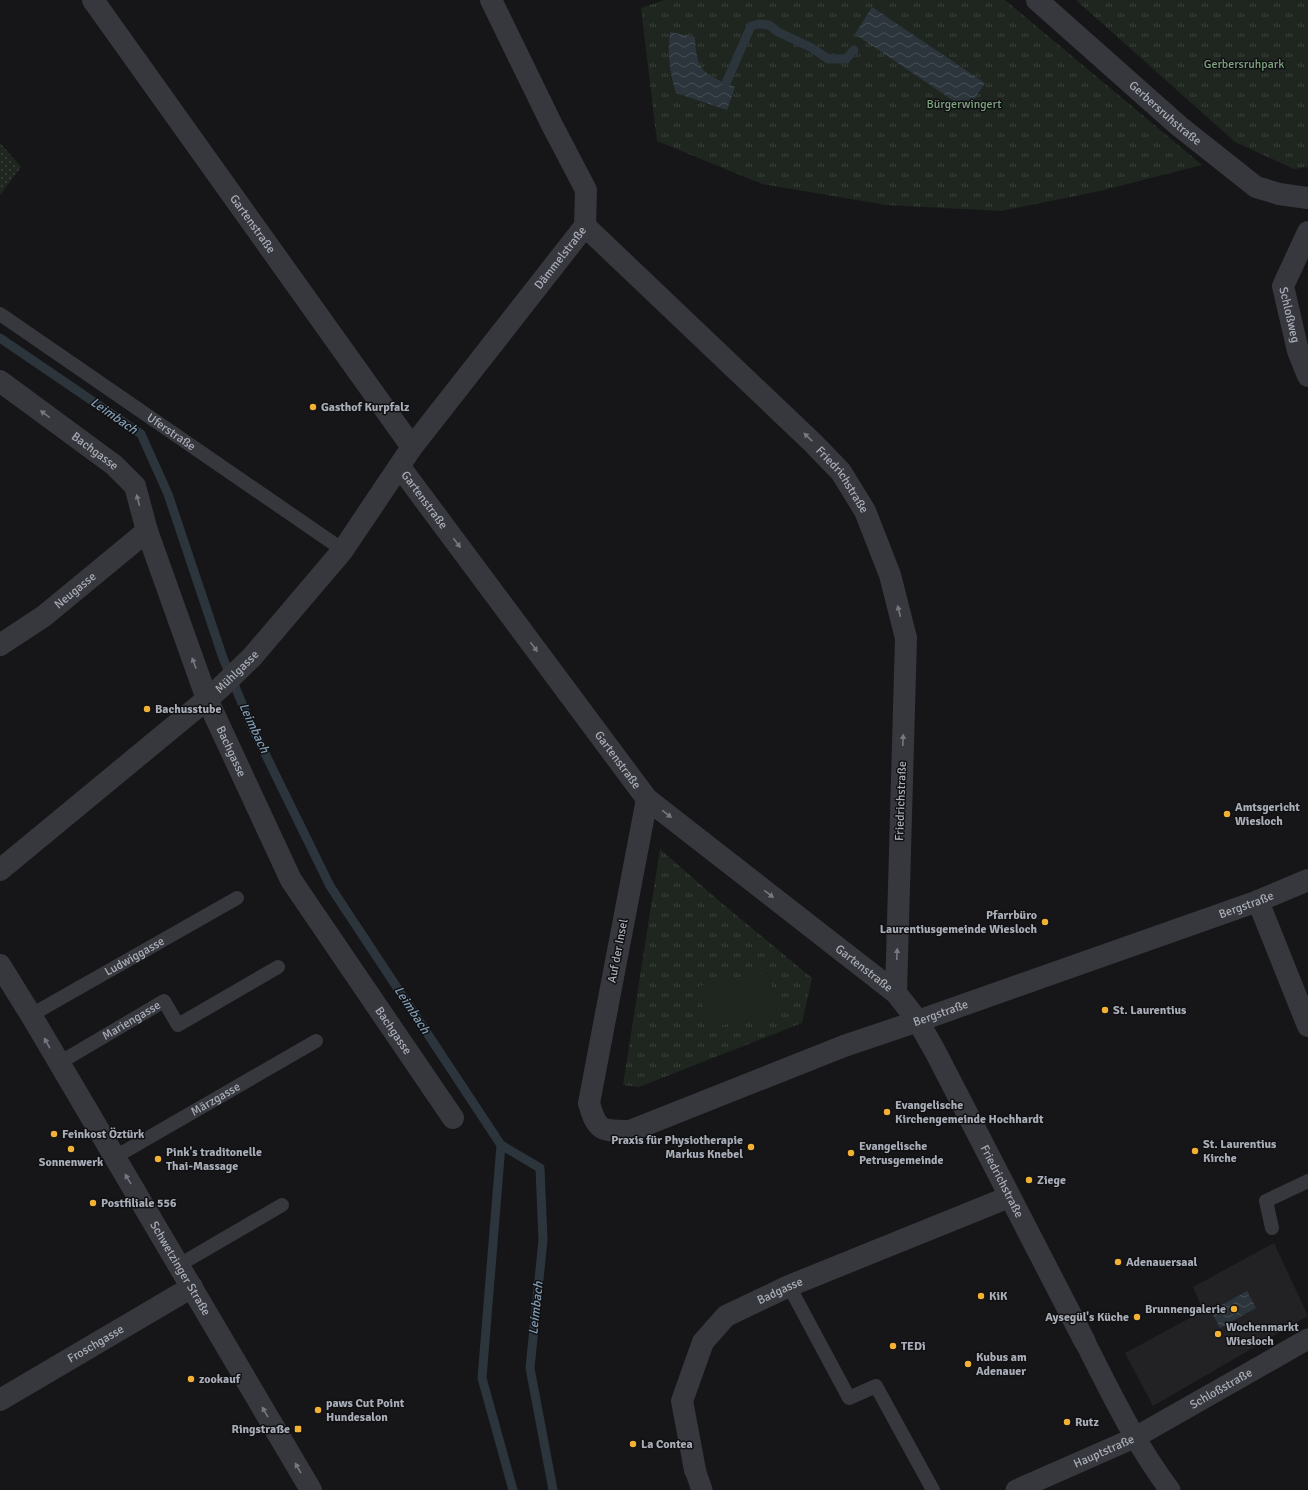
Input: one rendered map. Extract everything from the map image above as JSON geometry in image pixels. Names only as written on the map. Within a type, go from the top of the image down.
[{"type":"street","name":"Gartenstraße","points":[[93,0],[412,447]]},
{"type":"street","name":"Dämmelstraße","points":[[412,447],[585,226],[586,190],[491,0]]},
{"type":"street","name":"Gerbersruhstraße","points":[[1037,0],[1179,126],[1256,187],[1280,194],[1308,198]]},
{"type":"street","name":"Friedrichstraße","points":[[585,226],[813,443],[841,472],[865,511],[890,575],[906,638],[896,993],[918,1021],[936,1053],[1009,1198],[1134,1438]]},
{"type":"street","name":"Schloßweg","points":[[1308,232],[1283,286],[1298,351],[1308,376]]},
{"type":"street","name":"Bachgasse","points":[[0,382],[114,465],[135,486],[147,531],[213,695],[292,880],[453,1118]]},
{"type":"street","name":"Mühlgasse","points":[[0,870],[213,695],[252,657],[343,550],[412,447]]},
{"type":"street","name":"Gartenstraße","points":[[400,467],[648,799],[896,993]]},
{"type":"street","name":"Neugasse","points":[[0,645],[44,616],[147,531]]},
{"type":"street","name":"Auf der Insel","points":[[589,1103],[648,799]]},
{"type":"street","name":"Bergstraße","points":[[589,1103],[594,1119],[608,1132],[630,1131],[844,1046],[1258,901],[1308,880]]},
{"type":"street","points":[[1258,901],[1308,1026]]},
{"type":"street","name":"Schwetzinger Straße","points":[[0,965],[311,1490]]},
{"type":"street","name":"Badgasse","points":[[699,1480],[682,1401],[703,1342],[726,1316],[789,1286],[1009,1198]]},
{"type":"street","name":"Froschgasse","points":[[0,1400],[192,1287]]},
{"type":"street","name":"Schloßstraße","points":[[1134,1438],[1308,1339]]},
{"type":"street","name":"Hauptstraße","points":[[1016,1490],[1054,1482],[1134,1438],[1149,1463],[1170,1490]]},
{"type":"lane","name":"Uferstraße","points":[[0,314],[343,550]]},
{"type":"lane","name":"Ludwiggasse","points":[[31,1015],[237,898]]},
{"type":"lane","name":"Mariengasse","points":[[59,1063],[164,1001],[178,1025],[278,967]]},
{"type":"lane","name":"Märzgasse","points":[[115,1158],[316,1041]]},
{"type":"lane","points":[[1272,1228],[1266,1201],[1308,1181]]},
{"type":"lane","points":[[179,1265],[282,1205]]},
{"type":"lane","points":[[789,1286],[849,1398],[876,1386],[933,1490]]},
{"type":"shaded area","name":"Wochenmarkt Wiesloch","points":[[1274,1243],[1308,1316],[1153,1406],[1125,1353],[1203,1311],[1193,1287]]},
{"type":"green space","name":"Bürgerwingert","points":[[664,0],[1005,0],[1202,165],[1100,191],[1001,211],[886,205],[762,184],[657,141],[641,8]]},
{"type":"green space","name":"Gerbersruhpark","points":[[1076,0],[1308,0],[1308,167],[1294,169],[1235,142]]},
{"type":"green space","points":[[0,143],[21,167],[0,195]]},
{"type":"green space","points":[[660,849],[718,900],[812,978],[802,1023],[639,1087],[623,1085]]},
{"type":"green space","points":[[769,972],[778,1014],[708,1028],[699,986]]},
{"type":"water","points":[[872,7],[985,83],[967,110],[855,34]]},
{"type":"water","points":[[670,32],[695,37],[697,58],[704,71],[716,79],[735,87],[727,110],[676,93],[670,63]]},
{"type":"water","points":[[1247,1291],[1256,1308],[1220,1328],[1211,1311]]},
{"type":"waterway","points":[[726,83],[751,26],[759,24],[769,25],[778,32],[812,48],[828,59],[846,59],[854,50]]},
{"type":"waterway","name":"Leimbach","points":[[0,338],[141,434],[168,494],[223,658],[252,727],[330,886],[501,1145],[482,1378],[513,1490]]},
{"type":"waterway","name":"Leimbach","points":[[501,1145],[540,1168],[543,1240],[530,1368],[553,1490]]},
{"type":"place","name":"Gasthof Kurpfalz","points":[[313,407]]},
{"type":"place","name":"Bachusstube","points":[[147,709]]},
{"type":"place","name":"Amtsgericht Wiesloch","points":[[1227,814]]},
{"type":"place","name":"Pfarrbüro Laurentiusgemeinde Wiesloch","points":[[1045,922]]},
{"type":"place","name":"St. Laurentius","points":[[1105,1010]]},
{"type":"place","name":"Evangelische Kirchengemeinde Hochhardt","points":[[887,1112]]},
{"type":"place","name":"Feinkost Öztürk","points":[[54,1134]]},
{"type":"place","name":"Praxis für Physiotherapie Markus Knebel","points":[[751,1147]]},
{"type":"place","name":"Sonnenwerk","points":[[71,1149]]},
{"type":"place","name":"St. Laurentius Kirche","points":[[1195,1151]]},
{"type":"place","name":"Evangelische Petrusgemeinde","points":[[851,1153]]},
{"type":"place","name":"Pink's traditonelle Thai-Massage","points":[[158,1159]]},
{"type":"place","name":"Ziege","points":[[1029,1180]]},
{"type":"place","name":"Postfiliale 556","points":[[93,1203]]},
{"type":"place","name":"Adenauersaal","points":[[1118,1262]]},
{"type":"place","name":"KiK","points":[[981,1296]]},
{"type":"place","name":"Brunnengalerie","points":[[1234,1309]]},
{"type":"place","name":"Aysegül's Küche","points":[[1137,1317]]},
{"type":"place","name":"Wochenmarkt Wiesloch","points":[[1218,1334]]},
{"type":"place","name":"TEDi","points":[[893,1346]]},
{"type":"place","name":"Kubus am Adenauer","points":[[968,1364]]},
{"type":"place","name":"zookauf","points":[[191,1379]]},
{"type":"place","name":"paws Cut Point Hundesalon","points":[[318,1410]]},
{"type":"place","name":"Rutz","points":[[1067,1422]]},
{"type":"place","name":"Ringstraße","points":[[298,1429]]},
{"type":"place","name":"La Contea","points":[[633,1444]]}]
